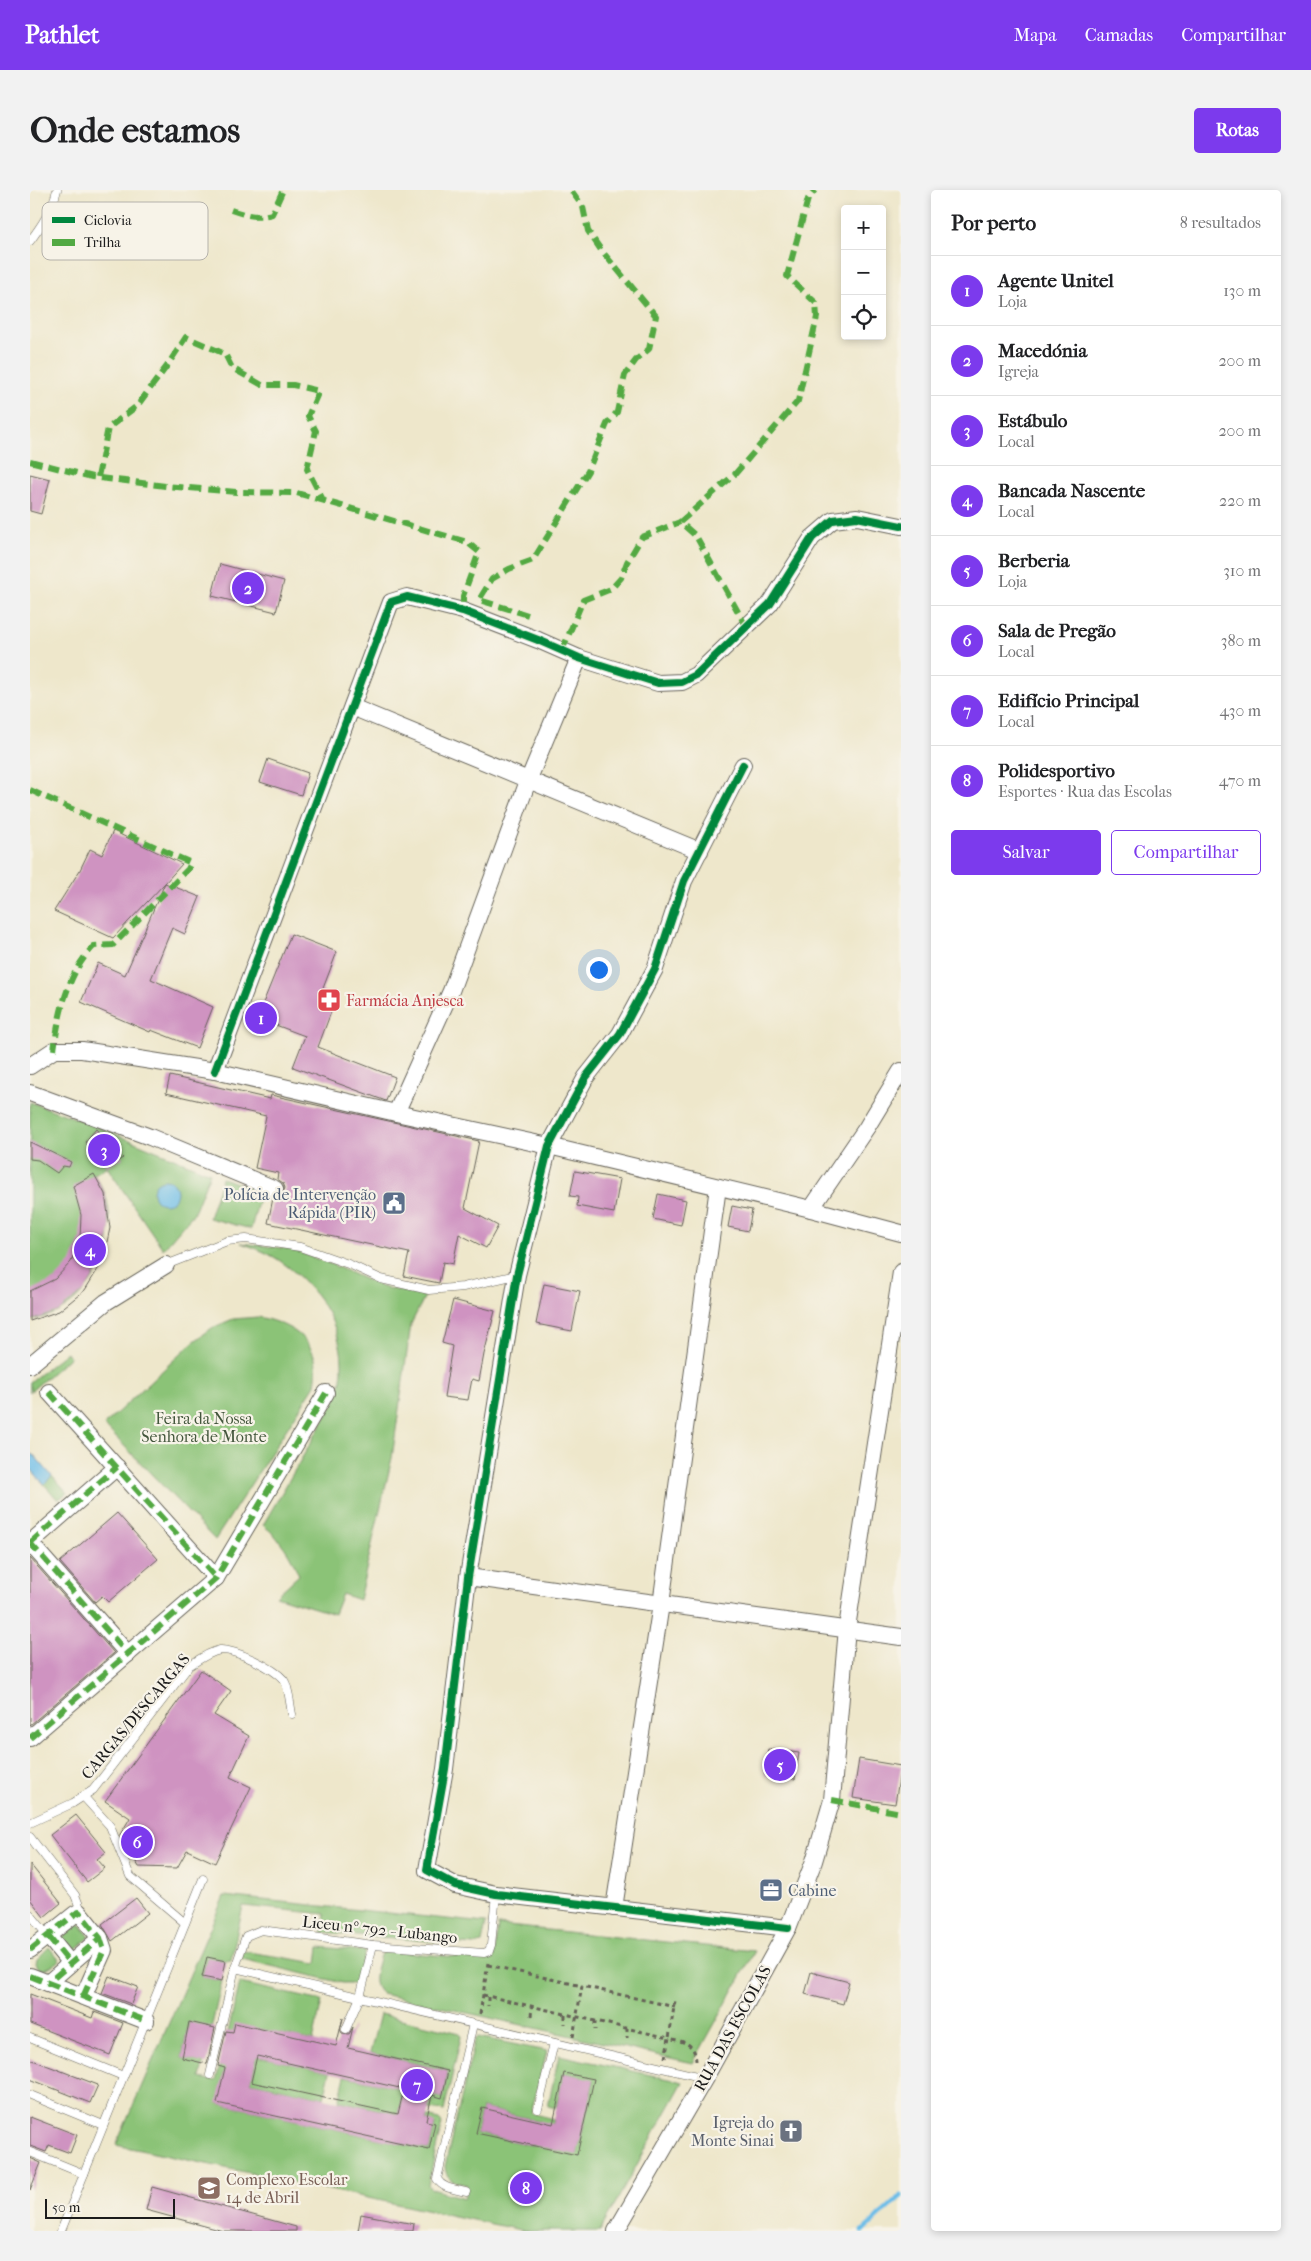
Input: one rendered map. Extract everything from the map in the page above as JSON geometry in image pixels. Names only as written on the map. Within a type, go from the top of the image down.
[{"type":"street","points":[[215,1070],[391,602],[407,597],[463,611],[538,640],[578,658],[658,683],[682,682],[696,675],[770,604],[812,538],[833,520],[857,517],[901,526]]},
{"type":"street","points":[[396,1113],[451,991],[528,781],[578,658]]},
{"type":"street","points":[[352,707],[700,851]]},
{"type":"street","points":[[743,765],[684,882],[655,969],[620,1034],[586,1076],[549,1146],[518,1274],[468,1577],[445,1769],[427,1870],[455,1885],[496,1894],[788,1928]]},
{"type":"street","points":[[30,1066],[54,1050],[82,1050],[215,1070],[396,1113],[549,1146],[811,1209],[901,1233]]},
{"type":"street","points":[[811,1209],[867,1127],[901,1071]]},
{"type":"street","points":[[30,1093],[150,1137],[275,1189]]},
{"type":"street","points":[[614,1908],[661,1604],[718,1188]]},
{"type":"street","points":[[30,1365],[106,1302],[166,1265]]},
{"type":"street","name":"RUA DAS ESCOLAS","points":[[616,2231],[700,2078],[788,1928],[814,1861],[832,1800],[847,1628],[901,1272]]},
{"type":"street","points":[[49,1392],[216,1578]]},
{"type":"street","points":[[30,1738],[216,1578],[326,1393]]},
{"type":"street","points":[[117,1467],[30,1543],[128,1654]]},
{"type":"street","points":[[468,1577],[847,1628],[901,1637]]},
{"type":"street","points":[[30,1950],[74,1914],[81,1914],[100,1938],[104,1950],[84,1998]]},
{"type":"street","points":[[48,1936],[70,1963]]},
{"type":"street","points":[[48,1983],[100,1938]]},
{"type":"street","points":[[30,1976],[146,2021]]},
{"type":"lane","points":[[30,241],[42,224]]},
{"type":"lane","points":[[166,1265],[227,1241],[246,1239],[300,1247],[351,1265],[381,1279],[429,1290],[463,1287],[518,1274]]},
{"type":"lane","name":"CARGAS/DESCARGAS","points":[[30,1823],[93,1790],[189,1666],[202,1657],[221,1650],[240,1655],[268,1667],[285,1681],[292,1714]]},
{"type":"lane","name":"CARGAS/DESCARGAS","points":[[84,1796],[110,1826],[130,1876],[186,1923]]},
{"type":"lane","points":[[30,1837],[75,1895],[81,1914]]},
{"type":"lane","points":[[61,2231],[203,1879]]},
{"type":"lane","points":[[491,1945],[496,1894]]},
{"type":"lane","points":[[30,1914],[48,1936]]},
{"type":"lane","name":"Liceu nº 792 - Lubango","points":[[210,2075],[234,1968],[246,1936],[261,1930],[373,1945],[484,1953],[489,1950],[491,1945]]},
{"type":"lane","points":[[346,2029],[360,1997],[373,1945]]},
{"type":"lane","points":[[234,1968],[700,2078]]},
{"type":"lane","points":[[466,2192],[440,2184],[437,2179],[437,2172],[475,2025]]},
{"type":"lane","points":[[30,2038],[123,2076]]},
{"type":"lane","points":[[538,2109],[554,2043]]},
{"type":"lane","points":[[30,2095],[103,2125]]},
{"type":"lane","points":[[30,2152],[84,2174]]},
{"type":"path","points":[[475,2025],[483,1996],[491,1945]]},
{"type":"path","points":[[501,1962],[501,1968]]},
{"type":"path","points":[[488,1965],[675,2007]]},
{"type":"path","points":[[539,1970],[539,1976]]},
{"type":"path","points":[[572,1984],[573,1977]]},
{"type":"path","points":[[572,2047],[582,1986]]},
{"type":"path","points":[[639,1992],[639,1999]]},
{"type":"path","points":[[483,1996],[691,2044],[700,2078]]},
{"type":"path","points":[[488,1997],[488,2006]]},
{"type":"path","points":[[663,2069],[675,2001]]},
{"type":"path","points":[[532,2007],[532,2016]]},
{"type":"path","points":[[565,2014],[565,2024]]},
{"type":"path","points":[[594,2021],[595,2030]]},
{"type":"path","points":[[627,2028],[627,2038]]},
{"type":"green space","points":[[30,1102],[86,1122],[210,1173],[194,1213],[163,1249],[107,1167],[94,1174],[104,1191],[109,1211],[107,1245],[102,1261],[85,1290],[73,1301],[56,1313],[30,1321]]},
{"type":"green space","points":[[222,1178],[261,1191],[251,1229],[209,1218]]},
{"type":"green space","points":[[241,1243],[290,1249],[333,1265],[382,1287],[425,1296],[411,1324],[392,1458],[359,1600],[342,1594],[334,1614],[276,1596],[299,1575],[284,1547],[263,1525],[335,1401],[341,1379],[340,1345],[328,1314],[308,1286],[278,1260]]},
{"type":"green space","name":"Feira da Nossa Senhora de Monte","points":[[258,1317],[286,1326],[309,1345],[316,1364],[315,1385],[215,1540],[104,1425],[192,1343],[212,1328],[233,1319]]},
{"type":"green space","points":[[67,1352],[70,1357],[30,1392],[30,1382]]},
{"type":"green space","points":[[52,1476],[67,1493],[58,1500],[44,1484]]},
{"type":"green space","points":[[224,1896],[486,1923],[482,1943],[474,1945],[322,1932],[325,1914],[243,1906],[231,1960],[207,1958],[202,1977],[222,1981],[200,2078],[216,2081],[240,1983],[322,2001],[313,2041],[235,2024],[218,2103],[429,2150],[435,2124],[426,2121],[427,2117],[439,2120],[442,2123],[428,2185],[432,2189],[464,2198],[467,2185],[449,2177],[445,2171],[445,2166],[475,2040],[478,2037],[547,2051],[531,2113],[554,2119],[547,2148],[577,2154],[594,2080],[564,2073],[556,2108],[548,2106],[559,2055],[683,2082],[600,2231],[525,2231],[116,2145]],"holes":[[[189,2022],[201,2062],[182,2058]],[[482,2108],[540,2121],[535,2146],[476,2133]]]},
{"type":"green space","points":[[80,1924],[90,1937],[73,1951],[62,1938]]},
{"type":"green space","points":[[498,1925],[755,1951],[693,2063],[382,1994],[378,1990],[375,1981],[376,1970],[380,1955],[385,1951],[494,1960]]},
{"type":"green space","points":[[49,1947],[60,1961],[46,1969],[40,1969],[36,1964],[37,1959]]},
{"type":"green space","points":[[319,1947],[365,1951],[359,1979],[354,1983],[342,1983],[242,1959],[243,1951],[317,1963]]},
{"type":"green space","points":[[380,2014],[460,2033],[461,2037],[444,2111],[428,2109],[432,2095],[442,2098],[448,2071],[370,2053]]},
{"type":"green space","points":[[257,2056],[330,2072],[324,2098],[251,2082]]},
{"type":"green space","points":[[345,2076],[404,2089],[398,2114],[339,2101]]},
{"type":"water","points":[[165,1180],[174,1183],[177,1192],[174,1201],[165,1204],[156,1201],[153,1192],[156,1183]]},
{"type":"water","points":[[33,1454],[52,1476],[44,1484],[30,1468],[30,1456]]},
{"type":"building","points":[[30,474],[50,479],[41,514],[30,511]]},
{"type":"building","points":[[220,564],[284,581],[276,612],[212,596]]},
{"type":"building","points":[[268,759],[308,773],[301,795],[260,782]]},
{"type":"building","points":[[113,831],[182,864],[113,938],[54,911],[80,870],[90,849],[102,855]]},
{"type":"building","points":[[165,883],[200,897],[185,934],[172,928],[151,979],[213,1007],[197,1048],[151,1030],[150,1032],[81,1002],[98,963],[125,975]]},
{"type":"building","points":[[291,934],[337,952],[322,991],[337,996],[318,1047],[395,1077],[386,1101],[293,1067],[305,1036],[257,1018]]},
{"type":"building","points":[[170,1076],[270,1099],[271,1095],[479,1141],[465,1208],[498,1226],[486,1248],[459,1234],[453,1264],[443,1262],[439,1283],[404,1276],[409,1253],[268,1223],[273,1198],[281,1197],[285,1188],[283,1183],[277,1179],[278,1173],[255,1168],[266,1116],[166,1093]]},
{"type":"building","points":[[96,1129],[123,1158],[107,1166],[85,1142]]},
{"type":"building","points":[[30,1142],[71,1162],[69,1167],[63,1166],[57,1173],[38,1160],[30,1159]]},
{"type":"building","points":[[575,1171],[620,1179],[614,1213],[577,1206],[578,1197],[570,1196]]},
{"type":"building","points":[[94,1174],[105,1194],[110,1228],[103,1261],[85,1290],[59,1311],[30,1321],[30,1291],[55,1279],[71,1262],[80,1239],[81,1215],[73,1186]]},
{"type":"building","points":[[658,1194],[686,1200],[681,1225],[653,1219]]},
{"type":"building","points":[[732,1206],[752,1210],[748,1231],[728,1227]]},
{"type":"building","points":[[544,1284],[580,1291],[572,1331],[536,1324]]},
{"type":"building","points":[[453,1300],[495,1311],[479,1381],[472,1379],[468,1400],[444,1397],[452,1346],[442,1343]]},
{"type":"building","points":[[117,1513],[158,1559],[108,1602],[102,1596],[95,1602],[60,1562]]},
{"type":"building","points":[[30,1558],[114,1653],[30,1725]]},
{"type":"building","points":[[201,1670],[231,1691],[214,1715],[249,1736],[230,1777],[251,1787],[215,1863],[187,1850],[177,1868],[139,1867],[120,1835],[130,1818],[105,1801]]},
{"type":"building","points":[[768,1749],[799,1753],[795,1779],[765,1775]]},
{"type":"building","points":[[859,1759],[901,1766],[895,1804],[853,1798]]},
{"type":"building","points":[[76,1815],[106,1852],[97,1859],[105,1868],[87,1882],[50,1835]]},
{"type":"building","points":[[30,1864],[61,1903],[44,1917],[30,1899]]},
{"type":"building","points":[[136,1898],[148,1913],[112,1941],[102,1924]]},
{"type":"building","points":[[207,1957],[226,1961],[222,1981],[202,1977]]},
{"type":"building","points":[[811,1972],[849,1982],[843,2004],[805,1994]]},
{"type":"building","points":[[109,1976],[138,1987],[131,2004],[102,1993]]},
{"type":"building","points":[[30,1994],[92,2018],[94,2012],[123,2023],[110,2055],[30,2024]]},
{"type":"building","points":[[189,2022],[215,2028],[207,2064],[182,2058]]},
{"type":"building","points":[[235,2023],[336,2046],[340,2029],[342,2033],[349,2034],[353,2027],[348,2048],[448,2071],[442,2098],[432,2095],[426,2121],[435,2123],[429,2150],[217,2103],[225,2068],[218,2066],[226,2031],[233,2032]],"holes":[[[257,2056],[404,2089],[398,2114],[251,2082]]]},
{"type":"building","points":[[30,2059],[98,2085],[90,2103],[30,2079]]},
{"type":"building","points":[[564,2073],[594,2079],[577,2155],[476,2133],[482,2108],[553,2124]]},
{"type":"building","points":[[30,2117],[77,2135],[70,2153],[49,2145],[46,2152],[30,2146]]},
{"type":"building","points":[[30,2158],[41,2163],[30,2190]]},
{"type":"building","points":[[152,2187],[296,2227],[296,2231],[223,2231],[146,2210]]},
{"type":"building","points":[[361,2214],[414,2224],[413,2231],[358,2231]]},
{"type":"waterway","points":[[863,2231],[901,2196]]},
{"type":"marked path","points":[[231,210],[261,216],[272,214],[283,190]]},
{"type":"marked path","points":[[528,615],[479,600],[492,579],[509,569],[533,560],[588,471],[607,424],[617,412],[625,375],[636,360],[649,349],[656,316],[601,250],[588,231],[583,207],[571,190]]},
{"type":"marked path","points":[[747,628],[696,536],[680,522],[735,474],[798,401],[817,317],[816,303],[787,276],[808,199],[815,190]]},
{"type":"marked path","points":[[98,477],[108,428],[137,406],[186,337],[225,354],[232,368],[262,385],[293,385],[319,391],[308,416],[316,431],[307,469],[323,500]]},
{"type":"marked path","points":[[30,461],[92,477],[166,486],[236,492],[297,493],[467,542],[479,552],[463,596],[463,611]]},
{"type":"marked path","points":[[562,651],[583,600],[611,589],[621,578],[627,562],[642,537],[680,522]]},
{"type":"marked path","points":[[30,790],[191,863],[188,869],[113,945],[94,946],[85,957],[77,969],[66,995],[54,1050]]},
{"type":"marked path","points":[[49,1392],[216,1578]]},
{"type":"marked path","points":[[30,1738],[216,1578],[326,1393]]},
{"type":"marked path","points":[[30,1543],[117,1467]]},
{"type":"marked path","points":[[30,1543],[128,1654]]},
{"type":"marked path","points":[[832,1800],[901,1813]]},
{"type":"marked path","points":[[30,1950],[79,1912],[100,1938],[48,1983]]},
{"type":"marked path","points":[[48,1936],[70,1963]]},
{"type":"marked path","points":[[83,1997],[104,1950],[100,1938]]},
{"type":"marked path","points":[[30,1976],[146,2021]]},
{"type":"cycle path","points":[[215,1071],[391,602],[407,597],[463,611],[579,658],[658,683],[682,682],[696,675],[770,604],[812,538],[833,520],[857,517],[901,526]]},
{"type":"cycle path","points":[[743,765],[684,881],[655,969],[620,1034],[586,1077],[549,1146],[517,1275],[468,1577],[445,1769],[427,1870],[455,1885],[496,1894],[788,1928]]},
{"type":"place","name":"Macedónia","points":[[248,588]]},
{"type":"place","name":"Farmácia Anjesca","points":[[329,1000]]},
{"type":"place","name":"Agente Unitel","points":[[261,1018]]},
{"type":"place","name":"Estábulo","points":[[104,1150]]},
{"type":"place","name":"Polícia de Intervenção Rápida (PIR)","points":[[394,1203]]},
{"type":"place","name":"Bancada Nascente","points":[[90,1250]]},
{"type":"place","name":"Berberia","points":[[780,1765]]},
{"type":"place","name":"Sala de Pregão","points":[[137,1842]]},
{"type":"place","name":"Cabine","points":[[771,1890]]},
{"type":"place","name":"Edifício Principal","points":[[417,2085]]},
{"type":"place","name":"Igreja do Monte Sinai","points":[[791,2131]]},
{"type":"place","name":"Complexo Escolar 14 de Abril","points":[[209,2188]]},
{"type":"place","name":"Polidesportivo","points":[[526,2188]]}]
